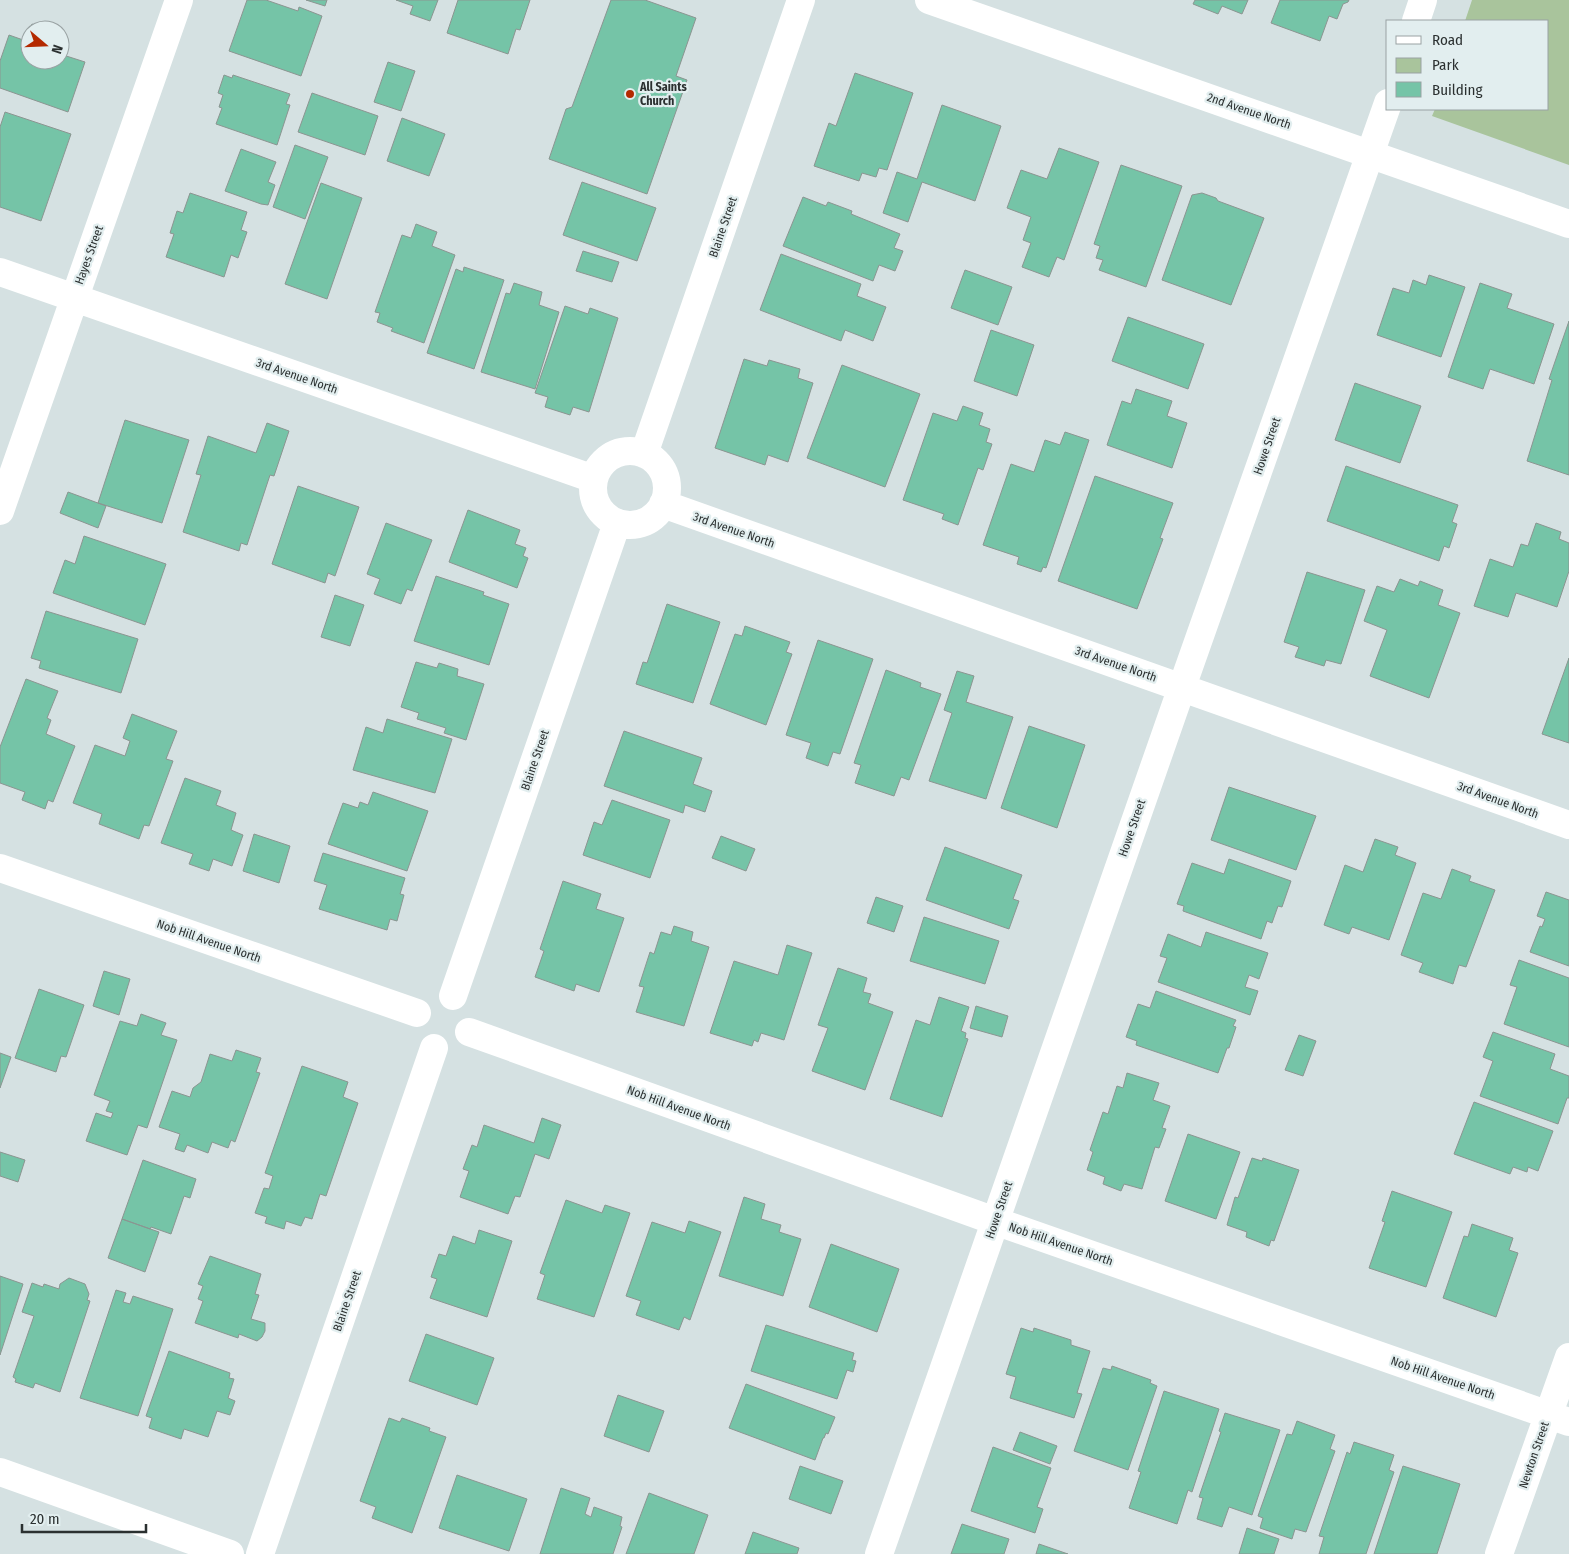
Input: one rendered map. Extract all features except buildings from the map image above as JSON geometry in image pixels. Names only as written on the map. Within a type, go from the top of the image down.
[{"type":"street","name":"Hayes Street","points":[[0,511],[73,298],[179,0]]},
{"type":"street","name":"Blaine Street","points":[[644,454],[801,0]]},
{"type":"street","name":"2nd Avenue North","points":[[929,0],[1569,224]]},
{"type":"street","points":[[1416,20],[1423,0]]},
{"type":"street","name":"Howe Street","points":[[879,1554],[1386,109]]},
{"type":"street","name":"3rd Avenue North","points":[[0,272],[594,479]]},
{"type":"street","points":[[633,451],[644,454],[654,460],[662,469],[666,480],[667,492],[663,504],[656,515],[646,522],[634,526],[609,520],[600,511],[594,500],[593,487],[595,475],[602,464],[622,452],[633,451]]},
{"type":"street","name":"3rd Avenue North","points":[[663,504],[1569,825]]},
{"type":"street","name":"Blaine Street","points":[[453,996],[617,523]]},
{"type":"street","name":"Nob Hill Avenue North","points":[[0,868],[418,1013]]},
{"type":"street","points":[[438,995],[453,996],[463,1002],[468,1009],[471,1018],[469,1032],[461,1044],[453,1048],[443,1050],[434,1048],[425,1043],[419,1036],[416,1019],[418,1013],[423,1003],[430,998],[438,995]]},
{"type":"street","name":"Nob Hill Avenue North","points":[[469,1032],[995,1221],[1559,1418]]},
{"type":"street","name":"Blaine Street","points":[[260,1554],[434,1048]]},
{"type":"street","name":"Newton Street","points":[[1499,1554],[1559,1418],[1569,1357]]},
{"type":"street","points":[[0,1472],[230,1554]]},
{"type":"green space","points":[[1472,0],[1569,0],[1569,165],[1432,116],[1435,110],[1549,110],[1549,20],[1465,20]]},
{"type":"place","name":"All Saints Church","points":[[630,94]]}]
